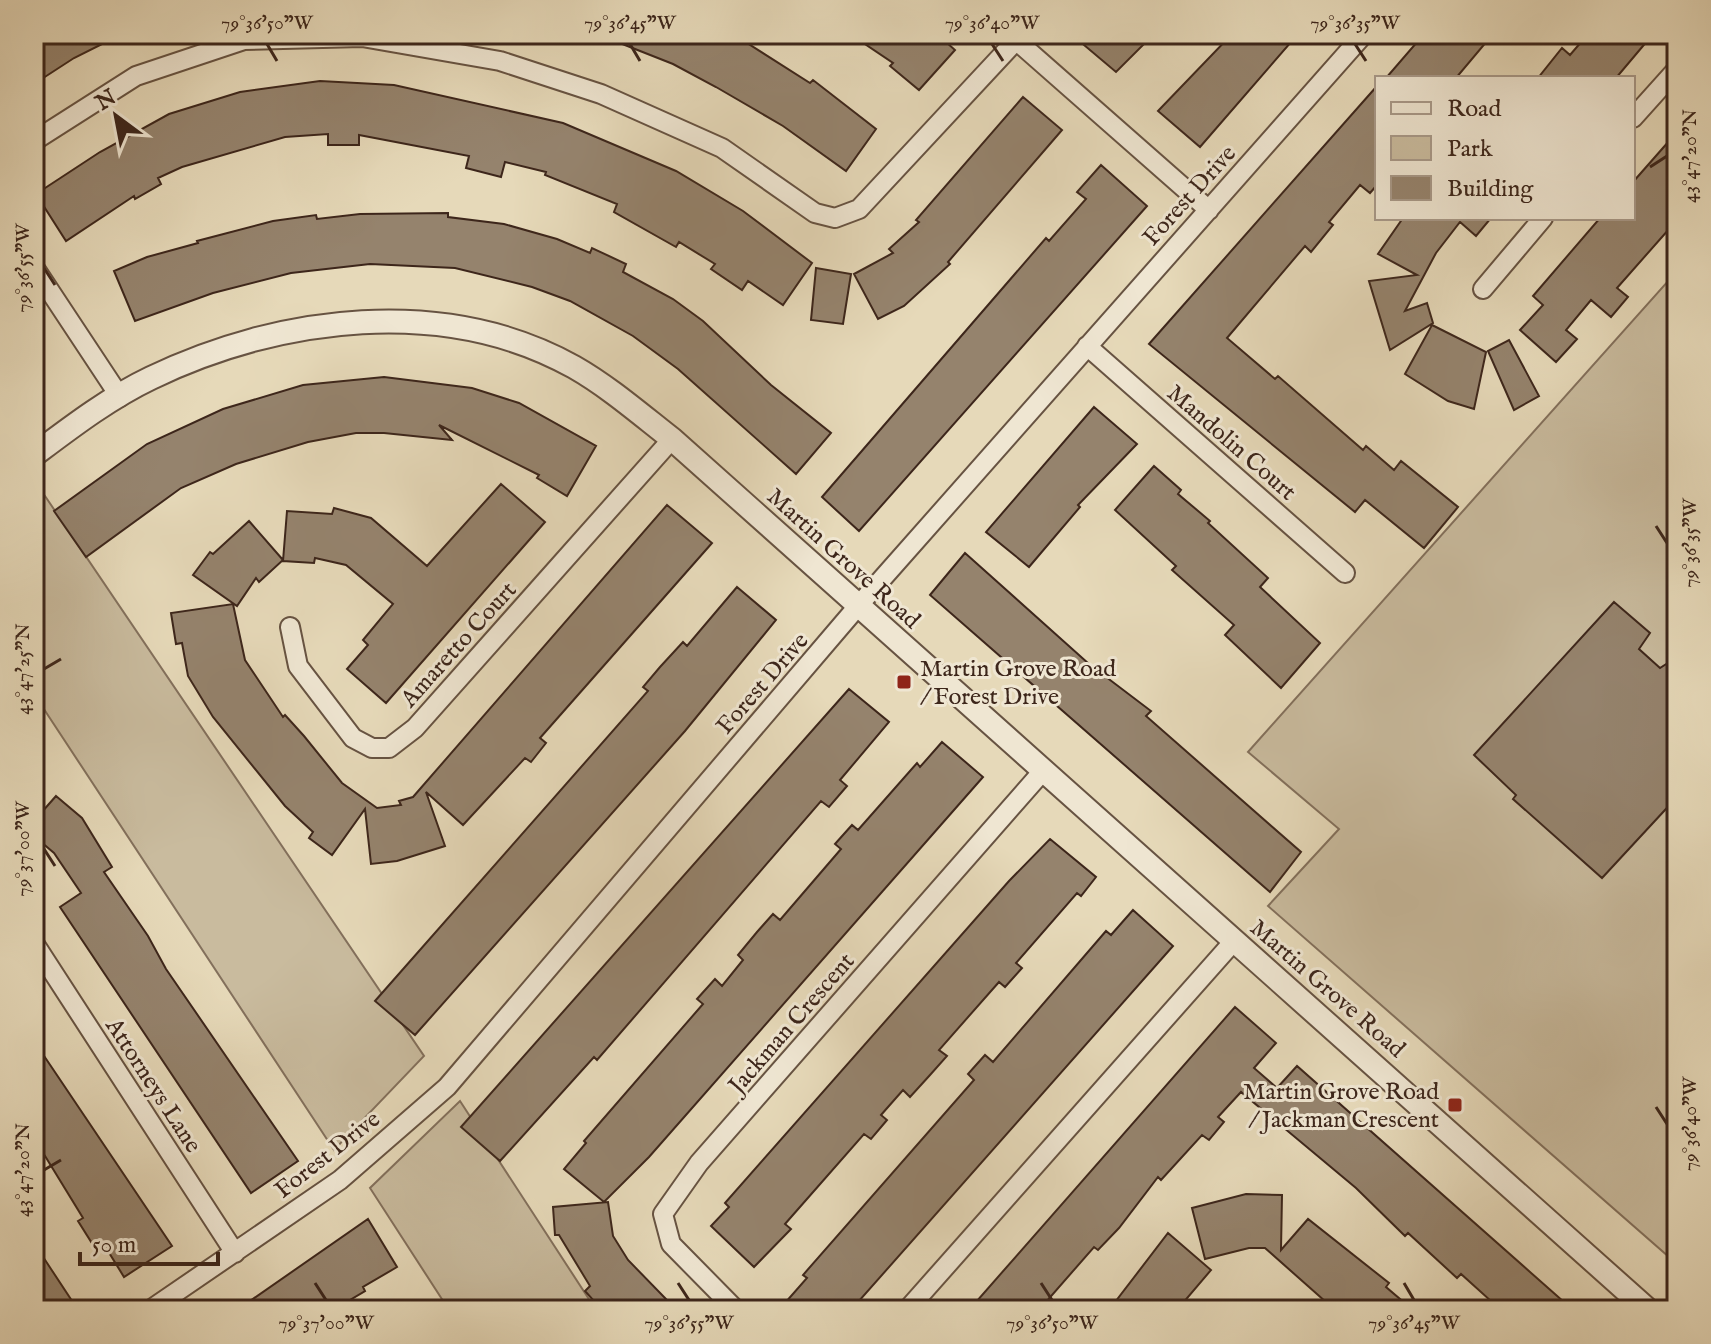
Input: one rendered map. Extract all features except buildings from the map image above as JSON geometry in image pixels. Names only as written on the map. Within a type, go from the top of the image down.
[{"type":"street","name":"Forest Drive","points":[[150,1310],[340,1180],[447,1087],[858,606],[1364,34]]},
{"type":"street","points":[[34,141],[136,76],[244,40],[362,37],[500,61],[601,94],[722,148],[815,213],[835,218],[859,209],[1016,36],[1209,210]]},
{"type":"street","points":[[1635,116],[1677,69]]},
{"type":"street","points":[[1483,289],[1541,220]]},
{"type":"street","points":[[34,267],[120,397]]},
{"type":"street","name":"Martin Grove Road","points":[[34,455],[120,397],[179,365],[270,336],[372,322],[427,324],[475,331],[523,344],[572,367],[614,393],[672,439],[1648,1310]]},
{"type":"street","name":"Mandolin Court","points":[[1087,346],[1345,573]]},
{"type":"street","name":"Amaretto Court","points":[[290,627],[298,666],[353,738],[372,748],[389,748],[415,728],[672,439]]},
{"type":"street","name":"Jackman Crescent","points":[[736,1310],[671,1244],[663,1214],[699,1163],[1042,772]]},
{"type":"street","points":[[907,1310],[1234,941]]},
{"type":"street","name":"Attorneys Lane","points":[[34,943],[235,1253]]},
{"type":"green space","points":[[1677,271],[1677,1264],[1268,906],[1339,829],[1248,752]]},
{"type":"green space","points":[[45,496],[424,1056],[334,1150],[34,694],[34,508]]},
{"type":"green space","points":[[460,1101],[596,1310],[449,1310],[370,1188]]},
{"type":"place","name":"Martin Grove Road / Forest Drive","points":[[904,682]]},
{"type":"place","name":"Martin Grove Road / Jackman Crescent","points":[[1455,1105]]}]
